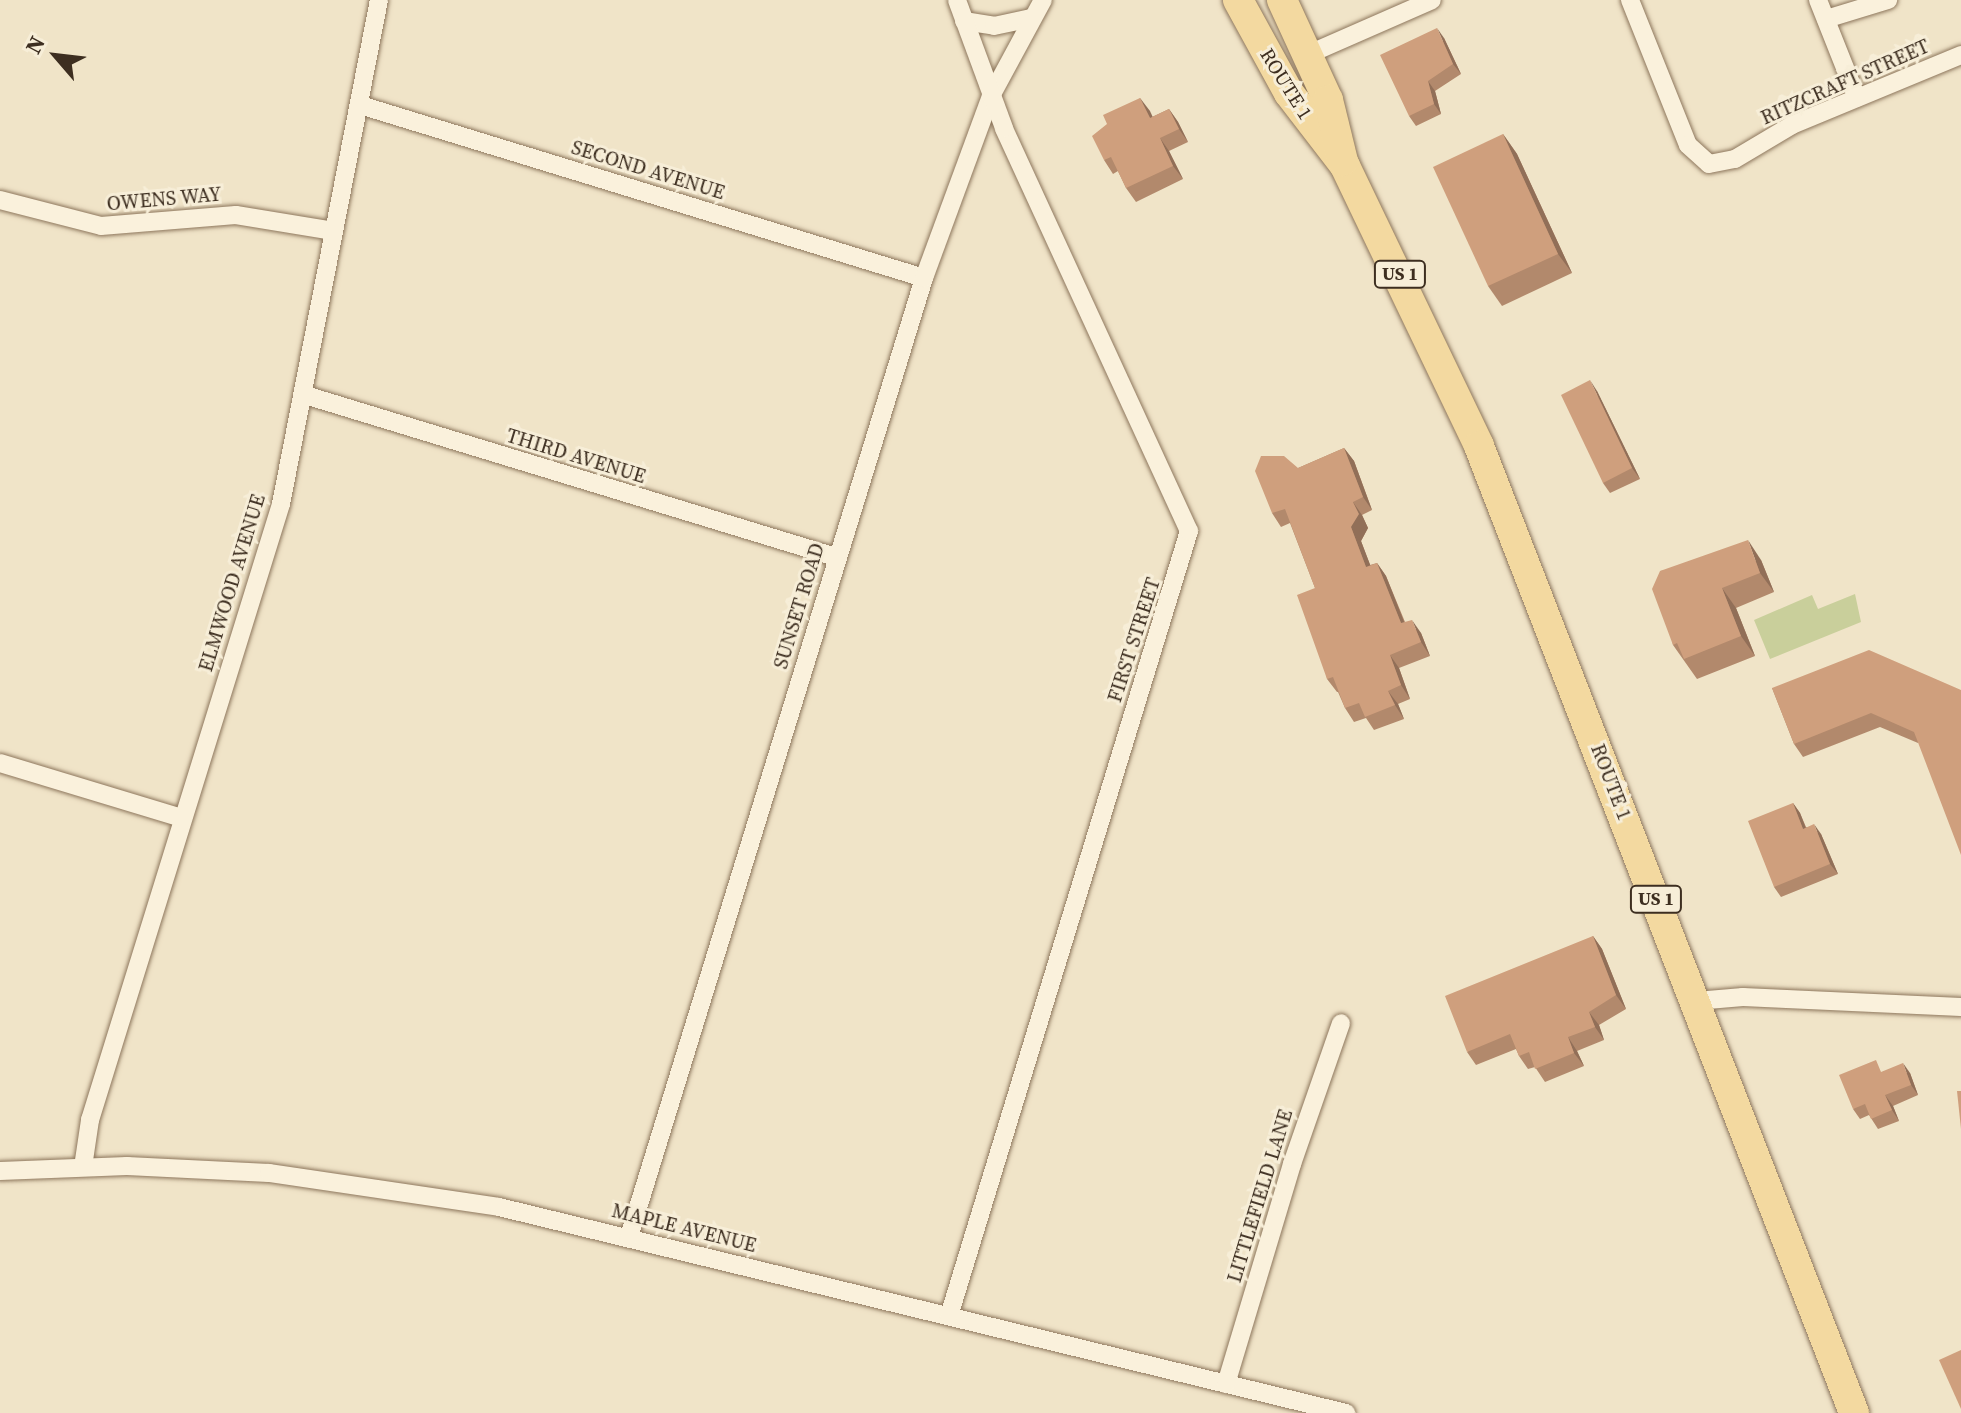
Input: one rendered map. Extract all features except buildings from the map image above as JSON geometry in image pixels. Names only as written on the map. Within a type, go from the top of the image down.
[{"type":"main road","name":"ROUTE 1","points":[[1238,0],[1289,93],[1343,163]]},
{"type":"main road","name":"ROUTE 1","points":[[1282,0],[1328,100],[1343,163],[1503,502],[1854,1413]]},
{"type":"street","name":"ELMWOOD AVENUE","points":[[83,1167],[90,1120],[281,504],[305,395],[379,0]]},
{"type":"street","name":"FIRST STREET","points":[[949,1316],[1189,531],[991,96],[957,0]]},
{"type":"street","name":"SUNSET ROAD","points":[[629,1237],[924,278],[991,96],[1043,0]]},
{"type":"street","points":[[1309,54],[1432,0]]},
{"type":"street","name":"RITZCRAFT STREET","points":[[1630,0],[1688,145],[1702,162],[1735,159],[1792,125],[1961,55]]},
{"type":"street","points":[[1818,0],[1857,98]]},
{"type":"street","points":[[1826,19],[1888,0]]},
{"type":"street","points":[[964,21],[994,26],[1032,18]]},
{"type":"street","name":"SECOND AVENUE","points":[[360,105],[924,278]]},
{"type":"street","name":"OWENS WAY","points":[[0,200],[101,226],[236,215],[334,231]]},
{"type":"street","name":"THIRD AVENUE","points":[[305,395],[836,557]]},
{"type":"street","points":[[0,763],[182,818]]},
{"type":"street","points":[[1696,1001],[1743,997],[1961,1007]]},
{"type":"street","name":"LITTLEFIELD LANE","points":[[1226,1384],[1292,1164],[1341,1023]]},
{"type":"street","name":"MAPLE AVENUE","points":[[0,1171],[187,1167],[353,1182],[499,1207],[1346,1413]]},
{"type":"green space","points":[[1855,594],[1861,622],[1770,659],[1754,620],[1812,595],[1818,609]]}]
